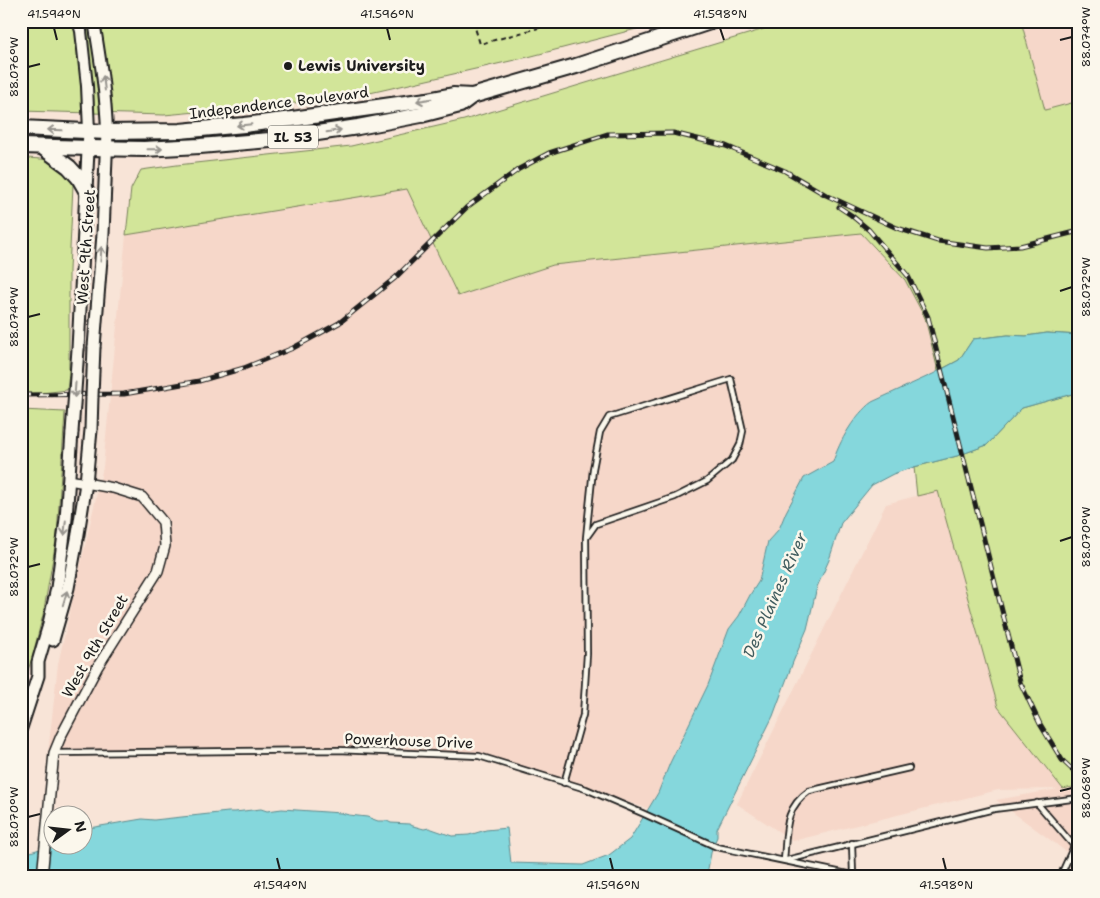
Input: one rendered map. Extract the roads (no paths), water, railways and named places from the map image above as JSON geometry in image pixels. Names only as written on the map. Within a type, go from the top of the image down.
[{"type":"main road","name":"Independence Boulevard","points":[[21,128],[107,132],[180,131],[244,126],[403,104],[453,95],[472,96],[568,68],[713,21]]},
{"type":"main road","name":"Independence Boulevard","points":[[21,146],[158,149],[235,144],[307,136],[385,122],[444,110],[460,105],[472,96]]},
{"type":"main road","name":"West 9th Street","points":[[38,676],[38,662],[48,628],[63,545],[78,349],[89,131]]},
{"type":"main road","name":"West 9th Street","points":[[21,728],[38,676],[45,665],[68,588],[86,483],[103,234],[107,132]]},
{"type":"main road","points":[[41,147],[69,167],[79,178],[87,192]]},
{"type":"street","points":[[78,21],[88,86],[89,131]]},
{"type":"street","points":[[94,21],[101,60],[107,132]]},
{"type":"street","name":"West 9th Street","points":[[42,877],[54,753],[98,666],[158,571],[165,546],[163,522],[142,497],[112,488],[69,480]]},
{"type":"lane","points":[[564,783],[582,715],[587,654],[586,538],[594,460],[600,432],[610,417],[731,379],[742,431],[740,445],[732,460],[707,481],[675,497],[596,524],[586,538]]},
{"type":"lane","name":"Powerhouse Drive","points":[[54,753],[338,750],[479,756],[586,790],[642,812],[717,847],[862,877]]},
{"type":"lane","points":[[909,768],[809,792],[802,796],[792,807],[788,820],[784,860],[994,809],[1079,798]]},
{"type":"lane","points":[[1036,804],[1076,847],[1060,877]]},
{"type":"lane","points":[[852,844],[853,876]]},
{"type":"water","name":"Des Plaines River","points":[[1047,333],[1079,335],[1079,394],[1072,394],[1022,408],[987,445],[957,456],[893,474],[872,485],[841,523],[829,560],[817,587],[807,629],[773,716],[717,829],[717,837],[712,848],[707,874],[713,877],[21,877],[21,855],[42,848],[42,856],[92,856],[92,827],[142,819],[154,820],[261,809],[267,811],[282,809],[341,813],[367,817],[378,821],[409,824],[424,829],[429,828],[452,836],[507,828],[511,863],[583,865],[609,855],[630,839],[658,793],[670,763],[708,685],[729,629],[739,616],[759,581],[768,541],[779,529],[804,478],[833,462],[848,429],[872,402],[959,360],[973,339],[1008,335],[1026,336]]},
{"type":"railway","points":[[21,395],[124,394],[165,387],[199,381],[244,368],[293,348],[339,323],[395,278],[467,207],[519,169],[549,153],[608,134],[673,133],[726,146],[785,171],[826,195],[897,228],[938,241],[988,248],[1020,246],[1079,231]]},
{"type":"railway","points":[[839,207],[869,230],[908,276],[928,317],[1020,682],[1040,724],[1062,760],[1079,776]]},
{"type":"place","name":"Lewis University","points":[[288,66]]}]
